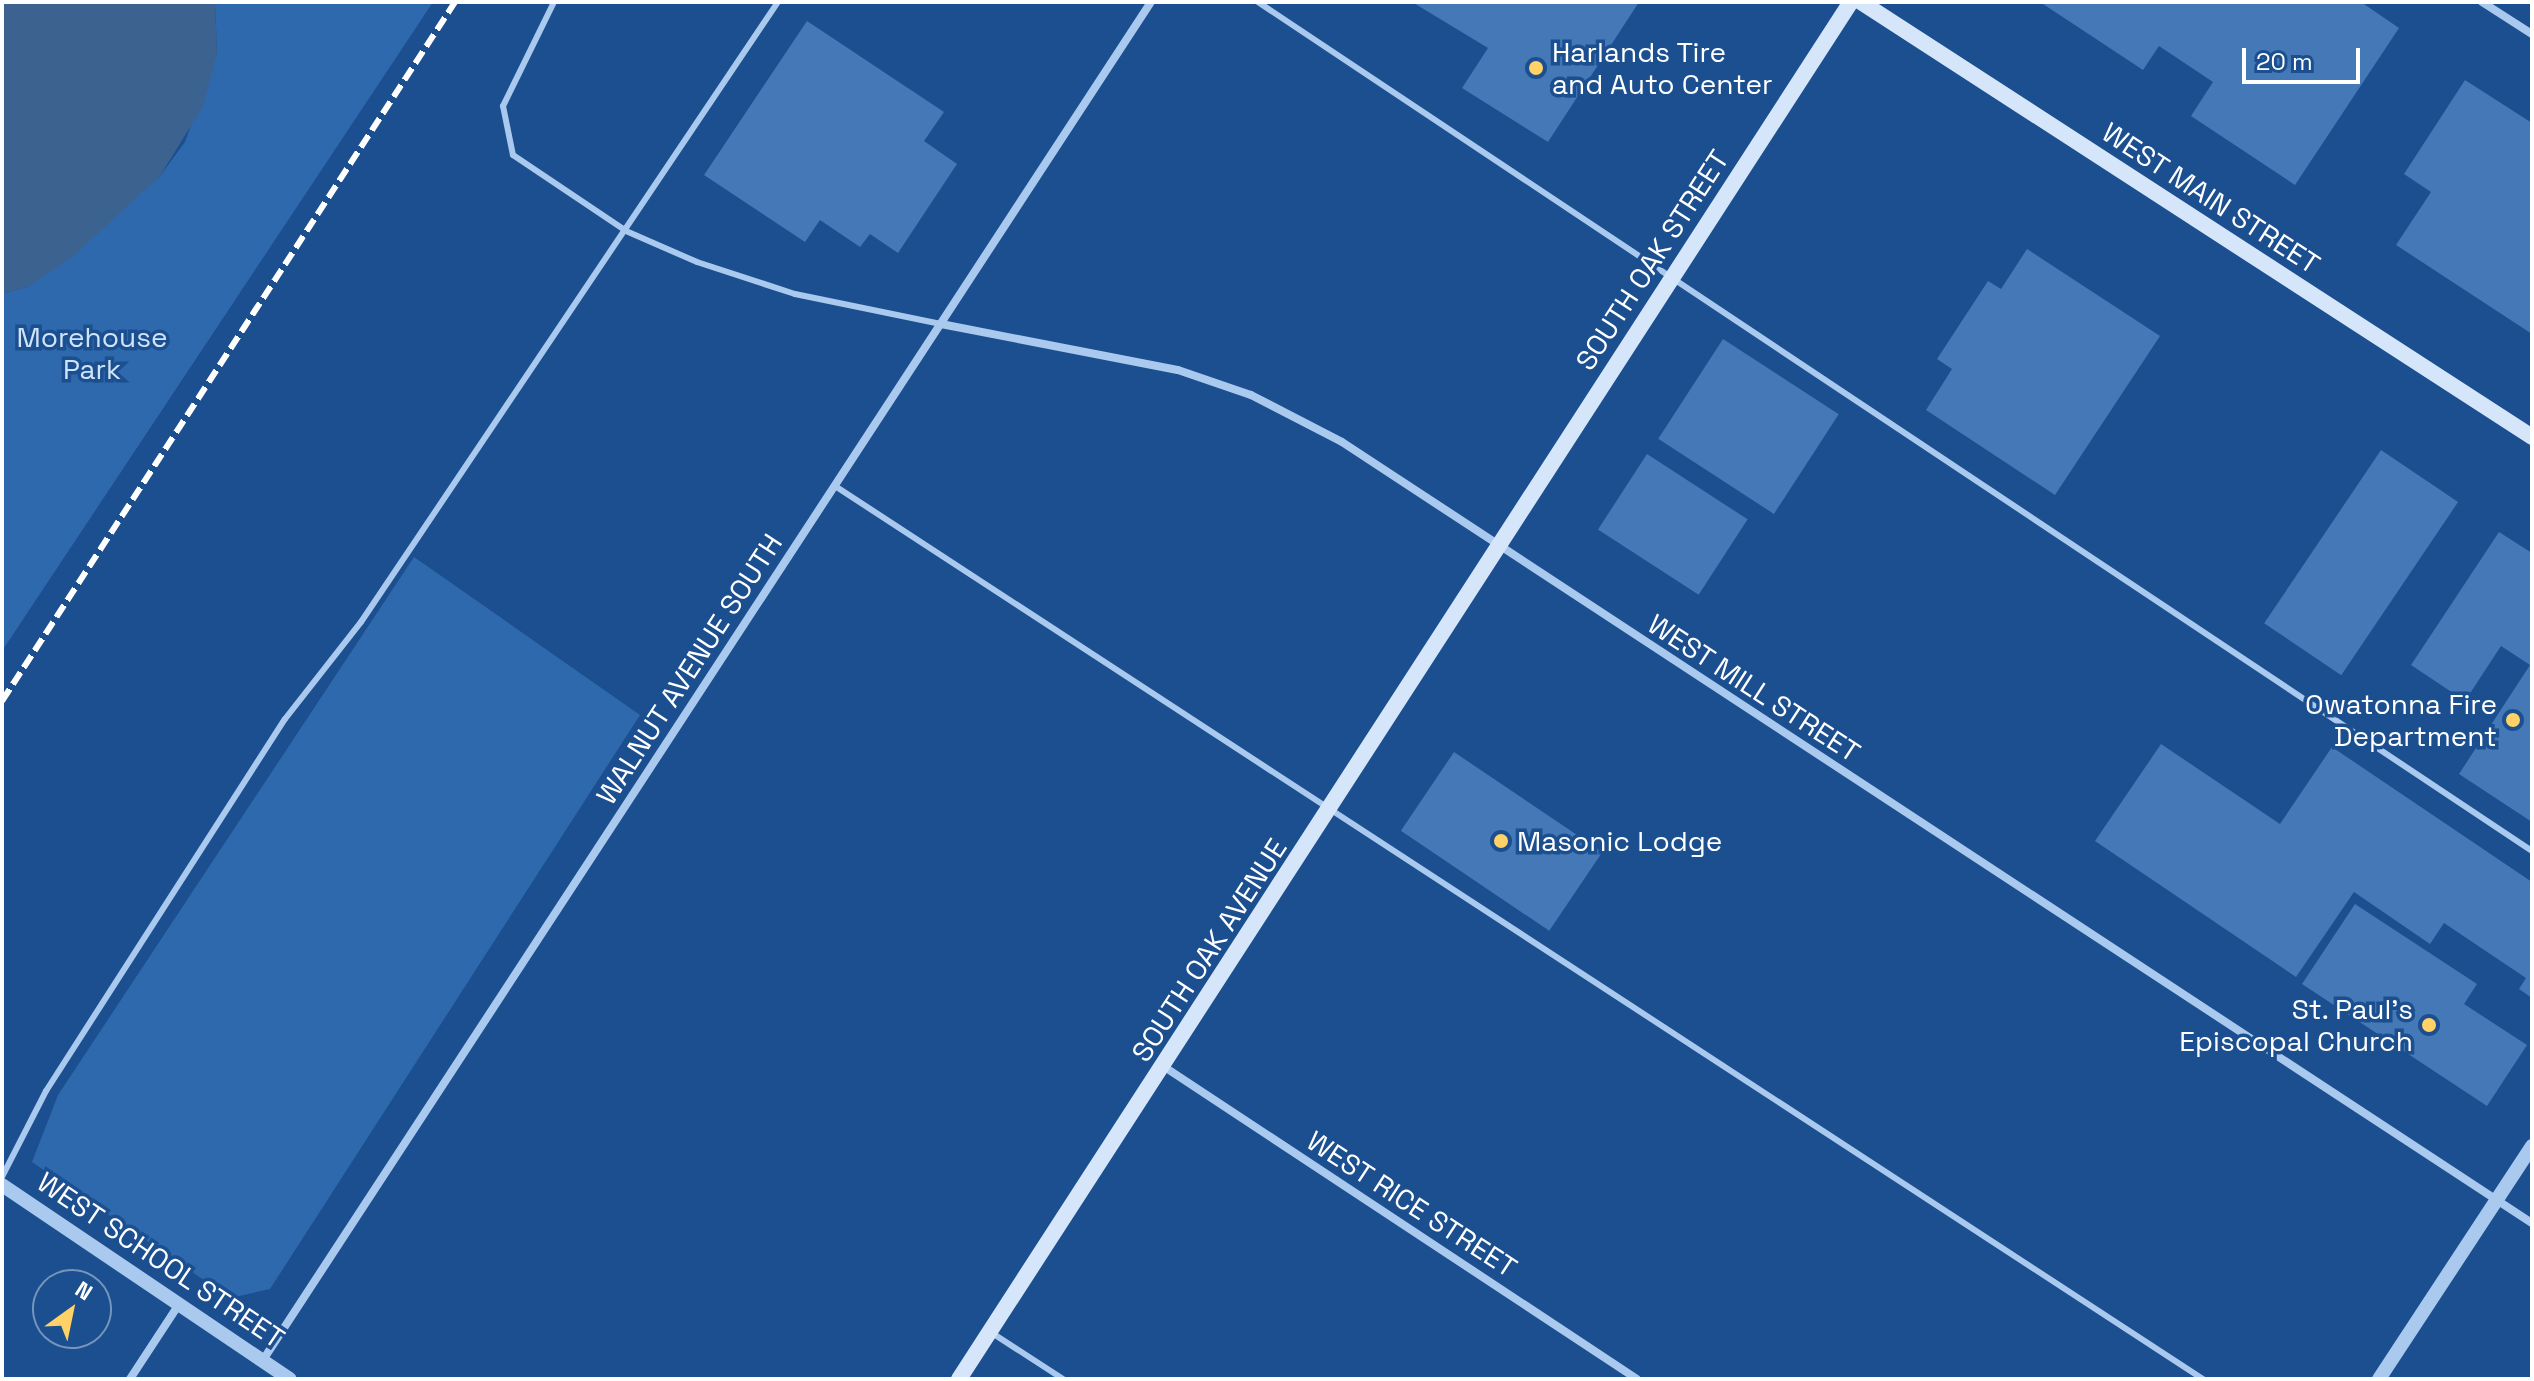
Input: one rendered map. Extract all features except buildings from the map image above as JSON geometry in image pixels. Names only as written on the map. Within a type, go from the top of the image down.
[{"type":"main road","name":"SOUTH OAK STREET","points":[[1501,549],[1670,277],[1851,2]]},
{"type":"main road","name":"WEST MAIN STREET","points":[[1861,2],[2532,437]]},
{"type":"main road","name":"SOUTH OAK AVENUE","points":[[959,1379],[1501,549]]},
{"type":"street","name":"WALNUT AVENUE SOUTH","points":[[263,1360],[1151,2]]},
{"type":"street","points":[[2482,2],[2532,34]]},
{"type":"street","name":"WEST MILL STREET","points":[[941,324],[1165,367],[1251,395],[1342,442],[2532,1223]]},
{"type":"street","name":"WEST RICE STREET","points":[[1163,1066],[1637,1379]]},
{"type":"street","points":[[2379,1379],[2532,1146]]},
{"type":"street","name":"WEST SCHOOL STREET","points":[[2,1185],[290,1379]]},
{"type":"street","points":[[130,1379],[179,1304]]},
{"type":"lane","points":[[554,2],[513,77],[502,127],[513,155],[623,229],[795,294],[941,324]]},
{"type":"lane","points":[[2,1177],[46,1091],[285,719],[361,622],[778,2]]},
{"type":"lane","points":[[1258,2],[2532,851]]},
{"type":"lane","points":[[835,486],[1333,808],[2203,1379]]},
{"type":"lane","points":[[990,1331],[1063,1379]]},
{"type":"green space","name":"Morehouse Park","points":[[215,2],[433,2],[2,651],[2,294],[29,286],[160,176],[185,142],[217,53]]},
{"type":"green space","points":[[414,557],[640,715],[270,1289],[230,1298],[32,1162],[58,1095]]},
{"type":"shaded area","points":[[2,2],[215,2],[217,53],[203,106],[160,176],[72,257],[29,286],[2,294]]},
{"type":"railway","points":[[2,701],[455,2]]},
{"type":"place","name":"Harlands Tire and Auto Center","points":[[1536,68]]},
{"type":"place","name":"Owatonna Fire Department","points":[[2513,720]]},
{"type":"place","name":"Masonic Lodge","points":[[1501,841]]},
{"type":"place","name":"St. Paul's Episcopal Church","points":[[2429,1025]]}]
